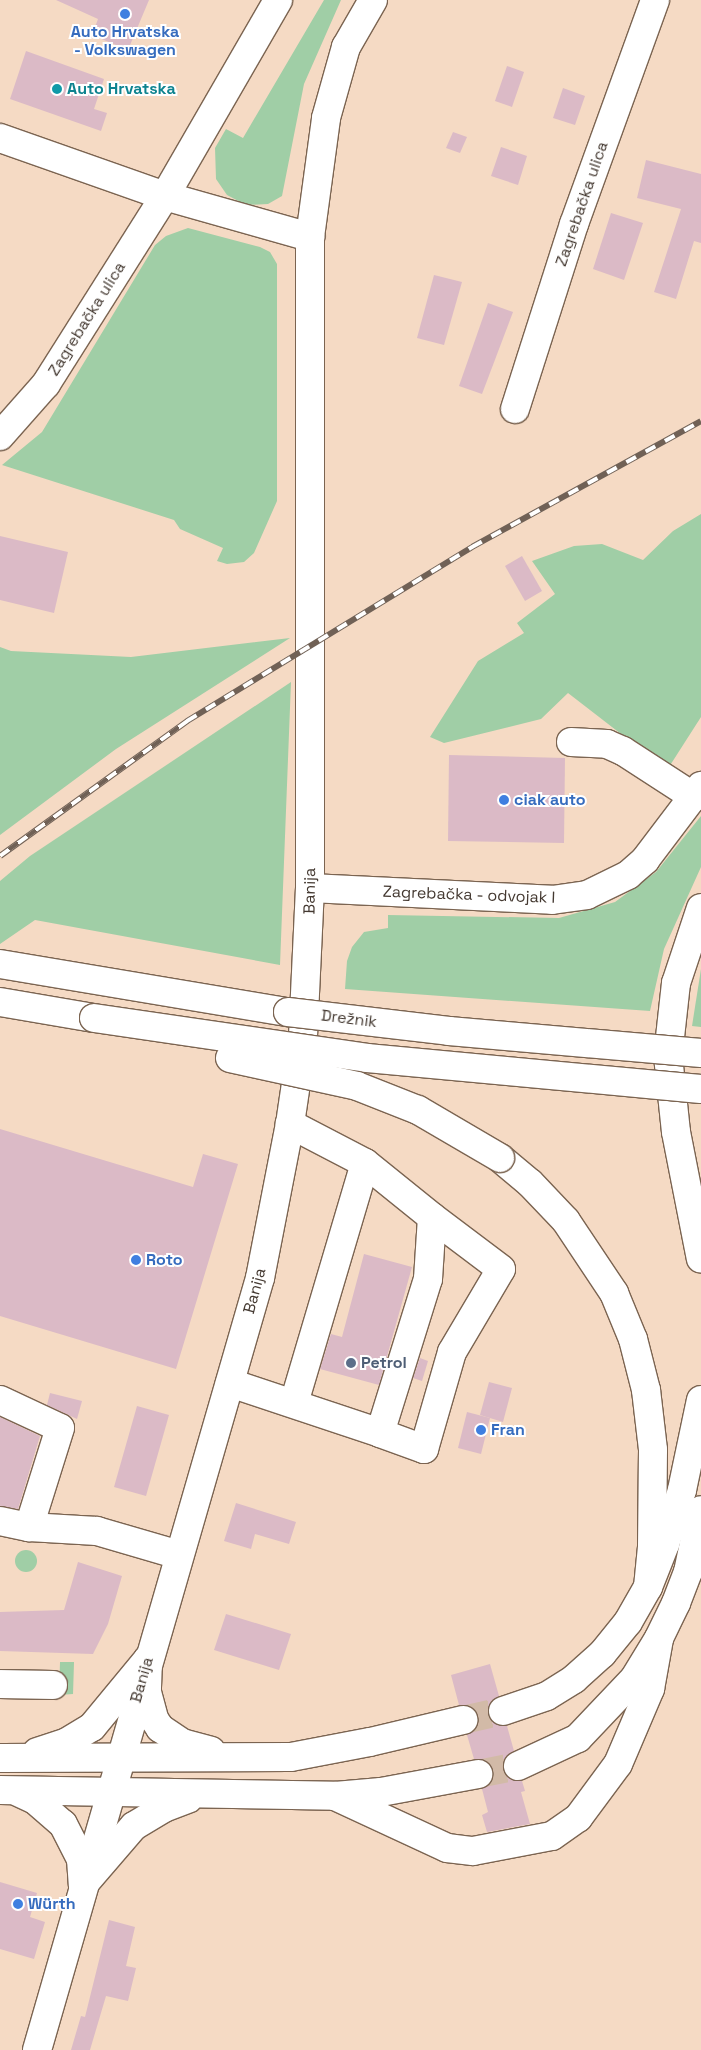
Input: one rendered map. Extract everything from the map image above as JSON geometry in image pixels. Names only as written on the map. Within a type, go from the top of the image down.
[{"type":"main road","name":"Zagrebačka ulica","points":[[0,436],[46,384],[165,196],[278,0]]},
{"type":"main road","points":[[0,138],[165,196],[310,237],[326,118],[346,47],[373,0]]},
{"type":"main road","name":"Zagrebačka ulica","points":[[515,409],[574,224],[655,0]]},
{"type":"main road","name":"Banija","points":[[37,2050],[119,1758],[230,1383],[265,1256],[290,1124],[303,1036],[310,888],[313,506],[310,237]]},
{"type":"main road","points":[[571,742],[607,744],[697,792]]},
{"type":"main road","name":"Zagrebačka - odvojak I","points":[[310,888],[552,900],[587,895],[628,875],[645,860],[697,792]]},
{"type":"main road","points":[[701,908],[676,983],[668,1056],[676,1132],[701,1260]]},
{"type":"main road","name":"Drežnik","points":[[0,964],[297,1013],[459,1032],[701,1053]]},
{"type":"main road","points":[[0,1002],[94,1018],[348,1055],[701,1089]]},
{"type":"main road","points":[[94,1018],[113,1033],[135,1041],[282,1067],[357,1086],[418,1110],[500,1158],[530,1183],[566,1221],[614,1293],[633,1339],[646,1390],[653,1450],[652,1547],[648,1587]]},
{"type":"main road","points":[[230,1383],[380,1432],[424,1449],[452,1352],[501,1269],[365,1163],[290,1124]]},
{"type":"main road","points":[[294,1403],[365,1163]]},
{"type":"main road","points":[[380,1432],[428,1279],[432,1217]]},
{"type":"main road","points":[[0,1400],[60,1428],[30,1527]]},
{"type":"main road","points":[[503,1712],[547,1696],[581,1672],[602,1654],[628,1622],[648,1587],[682,1490],[701,1400]]},
{"type":"main road","points":[[518,1766],[578,1738],[634,1679],[660,1638],[688,1572],[701,1510]]},
{"type":"main road","points":[[0,1521],[30,1527],[97,1531],[179,1555]]},
{"type":"main road","points":[[336,1796],[447,1848],[473,1851],[552,1836],[578,1818],[618,1764],[650,1689],[660,1638]]},
{"type":"main road","points":[[8,1758],[83,1734],[112,1706],[148,1659]]},
{"type":"main road","points":[[148,1659],[147,1692],[152,1714],[160,1728],[195,1748],[247,1759]]},
{"type":"main road","points":[[0,1684],[53,1685]]},
{"type":"main road","points":[[8,1758],[247,1759],[331,1751],[463,1720]]},
{"type":"main road","points":[[7,1791],[336,1796],[381,1792],[478,1774]]},
{"type":"main road","points":[[7,1791],[35,1800],[63,1824],[81,1859],[84,1885]]},
{"type":"main road","points":[[84,1885],[134,1826],[164,1808],[203,1794]]},
{"type":"green space","points":[[324,0],[341,0],[304,84],[282,196],[268,204],[246,205],[227,195],[216,179],[215,148],[226,129],[243,138]]},
{"type":"green space","points":[[188,228],[260,247],[270,252],[277,264],[277,501],[254,553],[244,562],[227,564],[217,561],[223,548],[180,529],[174,520],[2,465],[42,432],[155,245],[166,236]]},
{"type":"green space","points":[[701,514],[701,717],[669,767],[634,744],[568,693],[541,719],[444,743],[430,737],[478,661],[524,633],[517,623],[555,594],[532,561],[574,546],[602,544],[643,560],[673,531]]},
{"type":"green space","points":[[290,638],[116,749],[0,835],[0,647],[11,651],[131,657]]},
{"type":"green space","points":[[291,682],[280,965],[35,920],[0,944],[0,881],[30,856]]},
{"type":"green space","points":[[701,816],[701,867],[664,949],[650,1011],[345,989],[347,961],[352,947],[364,932],[388,928],[388,915],[559,918],[615,902],[656,872]]},
{"type":"green space","points":[[701,969],[701,1027],[692,1026]]},
{"type":"green space","points":[[26,1550],[36,1557],[37,1561],[30,1571],[26,1572],[16,1565],[15,1561],[22,1551]]},
{"type":"green space","points":[[60,1662],[74,1662],[73,1694],[59,1695]]},
{"type":"building","points":[[56,0],[149,0],[128,50],[92,35],[98,19]]},
{"type":"building","name":"Auto Hrvatska","points":[[26,51],[104,79],[94,109],[107,113],[101,131],[10,99]]},
{"type":"building","points":[[507,66],[524,72],[512,107],[495,101]]},
{"type":"building","points":[[563,88],[585,96],[575,125],[553,118]]},
{"type":"building","points":[[453,132],[467,137],[460,153],[446,148]]},
{"type":"building","points":[[501,147],[527,156],[518,185],[491,176]]},
{"type":"building","points":[[646,160],[701,174],[701,243],[694,241],[676,299],[654,292],[681,209],[637,198]]},
{"type":"building","points":[[611,213],[643,223],[624,280],[593,269]]},
{"type":"building","points":[[434,275],[462,282],[444,345],[417,338]]},
{"type":"building","points":[[488,303],[513,312],[482,394],[459,386]]},
{"type":"building","points":[[0,536],[68,552],[54,613],[0,600]]},
{"type":"building","points":[[522,556],[542,591],[525,601],[505,566]]},
{"type":"building","points":[[449,755],[565,758],[564,843],[448,841]]},
{"type":"building","points":[[0,1129],[193,1187],[203,1154],[238,1164],[176,1369],[0,1316]]},
{"type":"building","points":[[364,1254],[412,1267],[379,1385],[320,1369],[331,1334],[342,1337]]},
{"type":"building","points":[[420,1358],[428,1361],[422,1381],[413,1378]]},
{"type":"building","points":[[489,1382],[512,1388],[503,1422],[480,1415]]},
{"type":"building","points":[[50,1393],[82,1401],[77,1419],[47,1405]]},
{"type":"building","points":[[137,1406],[169,1415],[146,1496],[114,1487]]},
{"type":"building","points":[[467,1412],[490,1418],[481,1454],[458,1448]]},
{"type":"building","points":[[0,1417],[40,1436],[18,1509],[0,1506]]},
{"type":"building","points":[[236,1503],[296,1522],[289,1544],[255,1534],[251,1549],[224,1541]]},
{"type":"building","points":[[78,1562],[122,1576],[108,1624],[93,1654],[0,1651],[0,1612],[64,1610]]},
{"type":"building","points":[[226,1614],[291,1634],[279,1670],[214,1650]]},
{"type":"building","points":[[490,1664],[499,1696],[491,1701],[488,1716],[493,1723],[507,1726],[514,1751],[505,1757],[504,1772],[509,1779],[522,1781],[525,1791],[521,1792],[530,1824],[487,1832],[482,1815],[488,1812],[482,1789],[493,1780],[493,1771],[484,1759],[474,1759],[467,1735],[478,1725],[478,1716],[468,1705],[459,1705],[451,1675]]},
{"type":"building","points":[[0,1882],[37,1893],[30,1917],[45,1922],[34,1959],[0,1949]]},
{"type":"building","points":[[109,1920],[135,1927],[126,1966],[136,1968],[128,2001],[106,1996],[90,2050],[71,2050],[81,2016],[85,2017]]},
{"type":"tunnel","points":[[463,1720],[503,1711]]},
{"type":"tunnel","points":[[478,1774],[518,1766]]},
{"type":"railway","points":[[0,856],[187,721],[472,547],[701,421]]},
{"type":"place","name":"Auto Hrvatska - Volkswagen","points":[[125,14]]},
{"type":"place","name":"Auto Hrvatska","points":[[57,89]]},
{"type":"place","name":"ciak auto","points":[[504,800]]},
{"type":"place","name":"Roto","points":[[136,1260]]},
{"type":"place","name":"Petrol","points":[[351,1363]]},
{"type":"place","name":"Fran","points":[[481,1430]]},
{"type":"place","name":"Würth","points":[[18,1904]]}]
